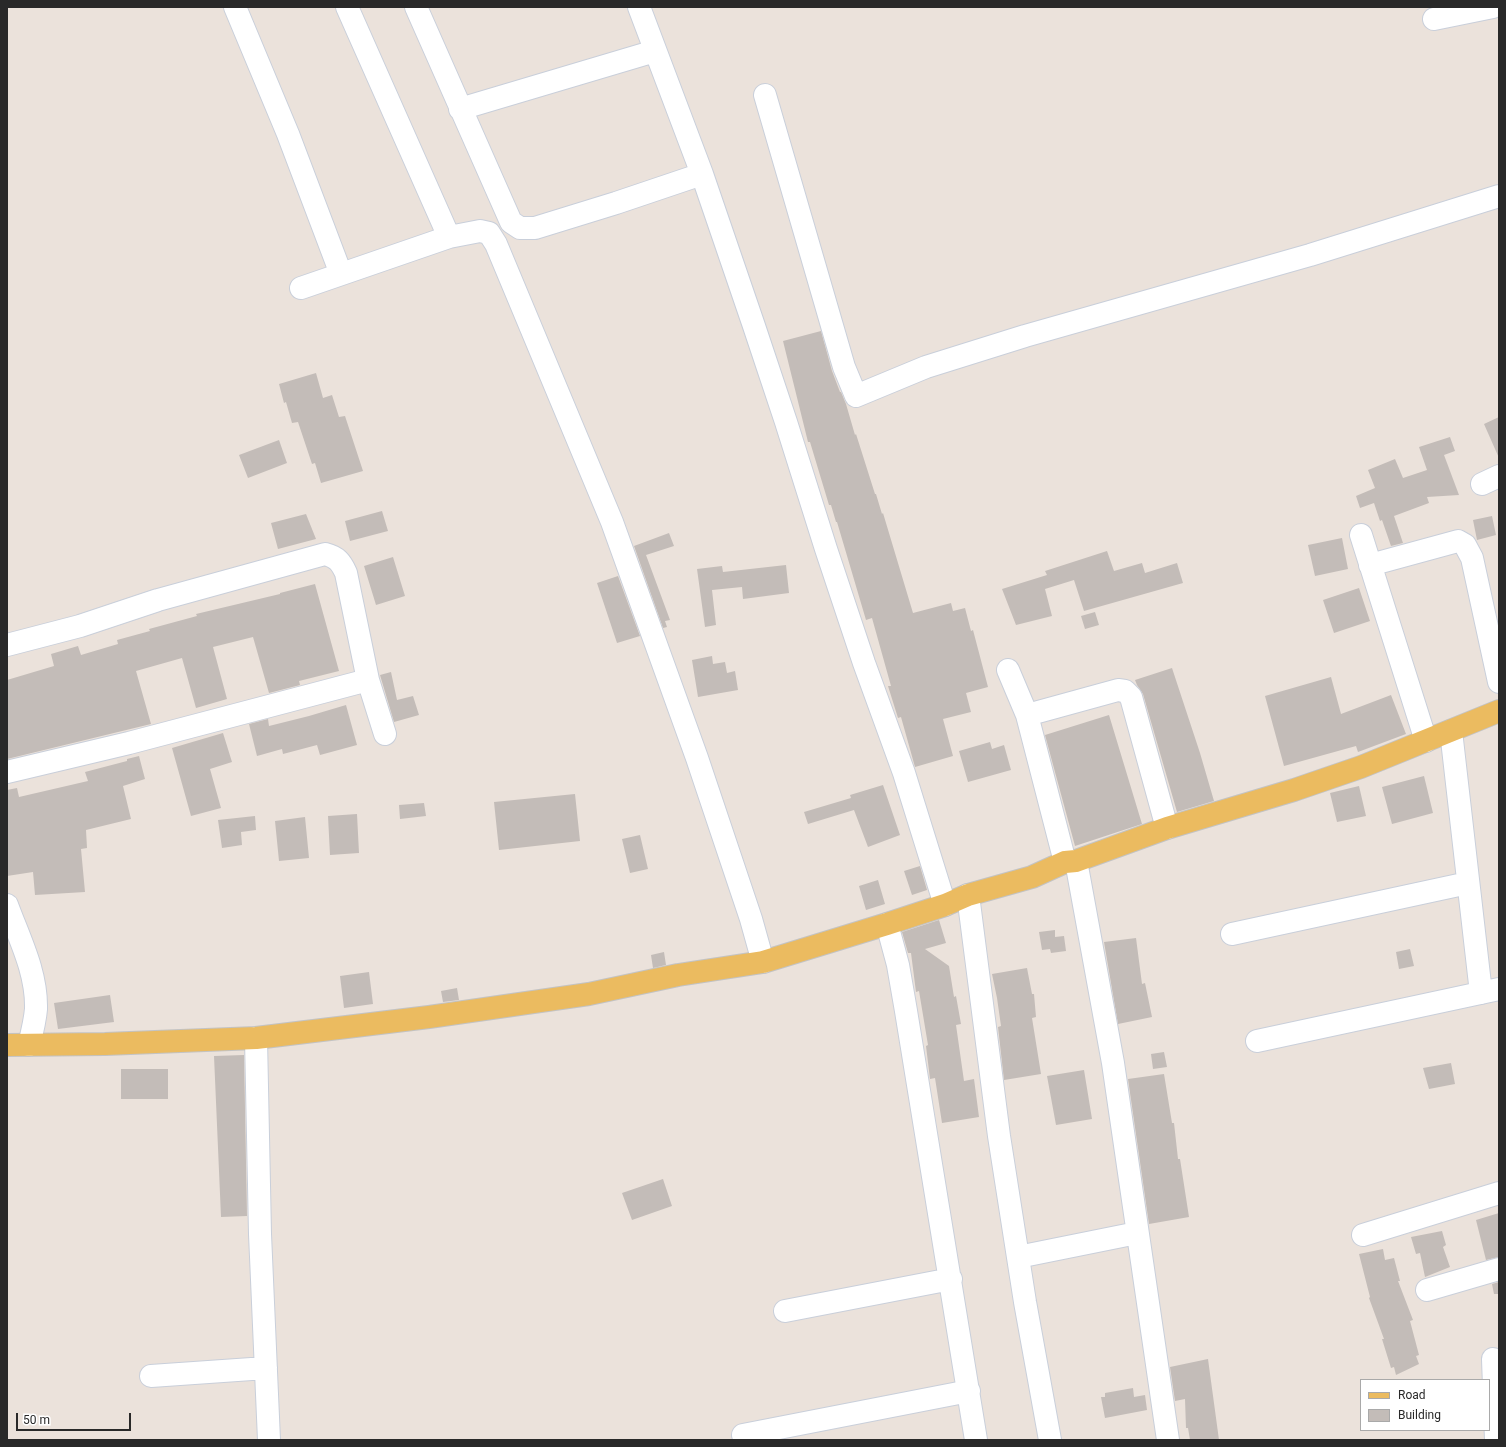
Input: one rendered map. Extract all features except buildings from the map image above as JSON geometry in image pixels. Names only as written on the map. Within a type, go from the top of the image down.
[{"type":"main road","points":[[7,1045],[196,1042],[256,1038],[428,1018],[589,994],[678,975],[764,962],[945,905],[968,895],[1032,877],[1070,861],[1167,828],[1294,790],[1361,767],[1426,742],[1499,711]]},
{"type":"street","points":[[235,7],[288,134],[341,274]]},
{"type":"street","points":[[347,7],[449,237]]},
{"type":"street","points":[[416,7],[511,222],[520,228],[535,228],[702,174]]},
{"type":"street","points":[[639,7],[702,174],[786,422],[828,557],[904,774],[945,905]]},
{"type":"street","points":[[1434,19],[1494,7]]},
{"type":"street","points":[[460,109],[655,51]]},
{"type":"street","points":[[765,95],[844,367],[856,396],[926,367],[1310,255],[1499,196]]},
{"type":"street","points":[[302,288],[449,237],[480,230],[489,234],[496,244],[612,522],[697,758],[764,962]]},
{"type":"street","points":[[1361,535],[1426,742]]},
{"type":"street","points":[[1370,565],[1458,541],[1465,545],[1472,558],[1499,682]]},
{"type":"street","points":[[7,645],[80,626],[158,600],[325,554],[334,556],[341,562],[346,573],[368,680],[385,734]]},
{"type":"street","points":[[1008,670],[1027,715],[1070,861],[1113,1063],[1168,1440]]},
{"type":"street","points":[[7,772],[129,743],[368,680]]},
{"type":"street","points":[[1027,715],[1118,690],[1125,691],[1131,697],[1167,828]]},
{"type":"street","points":[[1257,1041],[1490,991],[1468,883],[1451,731]]},
{"type":"street","points":[[1232,934],[1468,883]]},
{"type":"street","points":[[968,895],[999,1136],[1025,1302],[1050,1440]]},
{"type":"street","points":[[7,905],[20,937],[32,975],[35,996],[34,1020],[29,1045]]},
{"type":"street","points":[[887,924],[898,965],[951,1279],[976,1440]]},
{"type":"street","points":[[256,1038],[260,1234],[269,1440]]},
{"type":"street","points":[[1363,1235],[1499,1193]]},
{"type":"street","points":[[1018,1257],[1137,1233]]},
{"type":"street","points":[[1427,1290],[1499,1269]]},
{"type":"street","points":[[786,1311],[951,1279]]},
{"type":"street","points":[[1493,1359],[1496,1440]]},
{"type":"street","points":[[151,1376],[266,1368]]},
{"type":"street","points":[[743,1435],[787,1433],[969,1391]]}]
